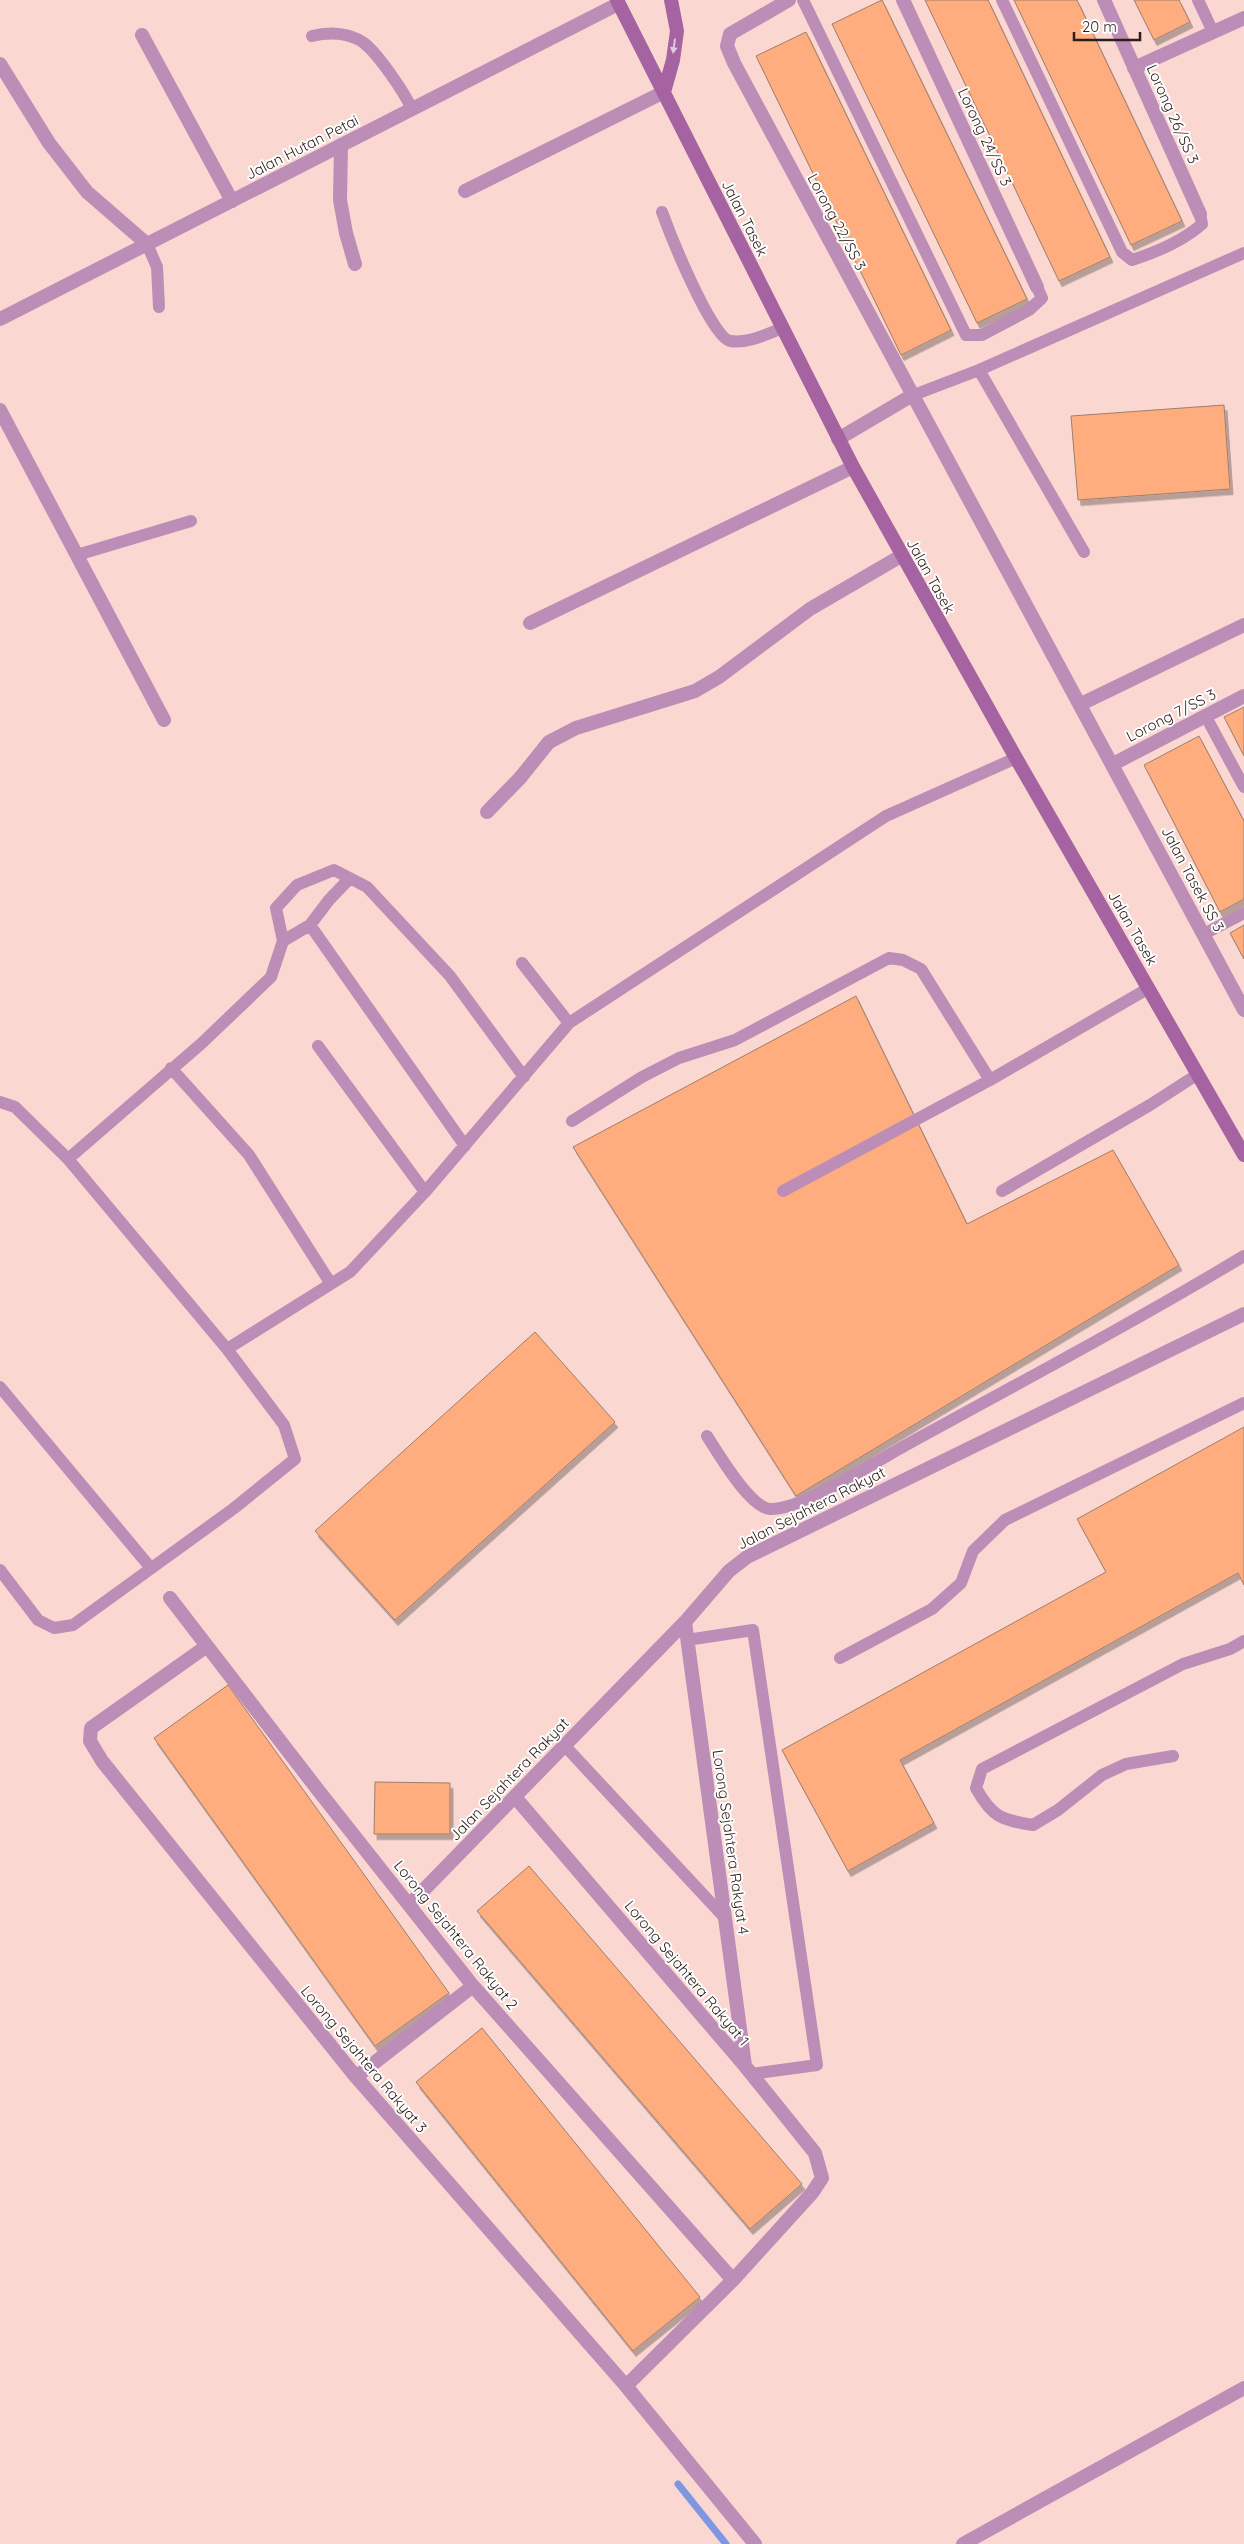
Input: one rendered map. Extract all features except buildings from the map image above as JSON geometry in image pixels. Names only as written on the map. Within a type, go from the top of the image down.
[{"type":"main road","points":[[664,92],[673,60],[676,31],[671,0]]},
{"type":"main road","name":"Jalan Tasek","points":[[621,1],[664,92],[853,468],[901,556],[1244,1155]]},
{"type":"street","name":"Lorong 22/SS 3","points":[[789,0],[730,34],[728,46],[734,63],[911,396],[1081,704]]},
{"type":"street","name":"Lorong 24/SS 3","points":[[903,0],[1037,287]]},
{"type":"street","name":"Lorong 26/SS 3","points":[[1104,0],[1200,214]]},
{"type":"street","name":"Jalan Hutan Petai","points":[[0,319],[621,1]]},
{"type":"street","points":[[1134,68],[1244,18]]},
{"type":"street","points":[[142,35],[232,201]]},
{"type":"street","points":[[0,64],[49,143],[88,192],[147,244]]},
{"type":"street","points":[[465,191],[664,92]]},
{"type":"street","points":[[341,145],[340,200],[346,233],[355,264]]},
{"type":"street","points":[[838,439],[911,396]]},
{"type":"street","points":[[0,410],[164,720]]},
{"type":"street","points":[[530,623],[853,468]]},
{"type":"street","points":[[486,812],[520,778],[549,742],[576,728],[695,690],[719,676],[810,609],[901,556]]},
{"type":"street","points":[[1081,704],[1244,625]]},
{"type":"street","name":"Lorong 7/SS 3","points":[[1113,764],[1244,696]]},
{"type":"street","name":"Jalan Tasek SS 3","points":[[1081,704],[1244,1010]]},
{"type":"street","name":"Jalan Sejahtera Rakyat","points":[[410,1904],[685,1622],[729,1571],[747,1557],[1244,1314]]},
{"type":"street","name":"Lorong Sejahtera Rakyat 2","points":[[170,1598],[474,1986],[733,2280]]},
{"type":"street","name":"Lorong Sejahtera Rakyat 4","points":[[685,1622],[725,1918],[748,2070]]},
{"type":"street","name":"Lorong Sejahtera Rakyat 3","points":[[207,1646],[91,1728],[90,1741],[102,1761],[356,2078],[626,2386],[755,2544]]},
{"type":"street","name":"Lorong Sejahtera Rakyat 1","points":[[515,1797],[748,2070],[815,2153],[822,2178],[812,2193],[733,2280]]},
{"type":"street","points":[[356,2078],[474,1986]]},
{"type":"street","points":[[626,2386],[733,2280]]},
{"type":"street","points":[[963,2544],[1244,2388]]},
{"type":"lane","points":[[804,0],[966,334],[982,335],[1029,310],[1042,298],[1037,287]]},
{"type":"lane","points":[[1002,0],[1122,252],[1132,260],[1174,243],[1193,232],[1202,224],[1200,214]]},
{"type":"lane","points":[[1198,0],[1213,32]]},
{"type":"lane","points":[[312,36],[332,33],[346,35],[364,43],[403,90],[412,109]]},
{"type":"lane","points":[[662,212],[684,268],[718,333],[729,341],[746,340],[783,328]]},
{"type":"lane","points":[[147,244],[157,267],[159,307]]},
{"type":"lane","points":[[911,396],[979,370],[1244,253]]},
{"type":"lane","points":[[979,370],[1084,552]]},
{"type":"lane","points":[[77,555],[192,522]]},
{"type":"lane","points":[[1205,715],[1244,787]]},
{"type":"lane","points":[[227,1349],[350,1272],[425,1192],[569,1023],[886,816],[1016,758]]},
{"type":"lane","points":[[68,1159],[202,1043],[271,977],[283,941],[276,908],[297,885],[334,870],[366,887],[450,976],[524,1077]]},
{"type":"lane","points":[[283,941],[310,925],[329,900],[350,878]]},
{"type":"lane","points":[[1204,934],[1244,913]]},
{"type":"lane","points":[[310,925],[465,1146]]},
{"type":"lane","points":[[572,1121],[642,1077],[679,1058],[735,1040],[889,958],[903,960],[921,969],[990,1080]]},
{"type":"lane","points":[[522,963],[569,1023]]},
{"type":"lane","points":[[783,1191],[990,1080],[1149,988]]},
{"type":"lane","points":[[318,1046],[425,1192]]},
{"type":"lane","points":[[171,1068],[204,1102],[249,1155],[331,1284]]},
{"type":"lane","points":[[1002,1191],[1150,1105],[1198,1074]]},
{"type":"lane","points":[[0,1102],[15,1107],[68,1159],[227,1349],[284,1425],[296,1459],[233,1509],[150,1567],[73,1625],[54,1628],[38,1620],[0,1570]]},
{"type":"lane","points":[[707,1436],[744,1491],[767,1509],[786,1508],[814,1495],[923,1436],[1244,1256]]},
{"type":"lane","points":[[0,1387],[150,1567]]},
{"type":"lane","points":[[840,1658],[932,1610],[960,1583],[973,1551],[1005,1520],[1244,1402]]},
{"type":"lane","points":[[687,1640],[754,1630],[817,2065],[748,2070]]},
{"type":"lane","points":[[1173,1756],[1126,1764],[1102,1775],[1058,1810],[1033,1825],[1011,1822],[987,1808],[976,1788],[982,1769],[1183,1664],[1230,1649],[1244,1641]]},
{"type":"lane","points":[[565,1746],[725,1918]]},
{"type":"waterway","points":[[678,2484],[726,2544]]}]
